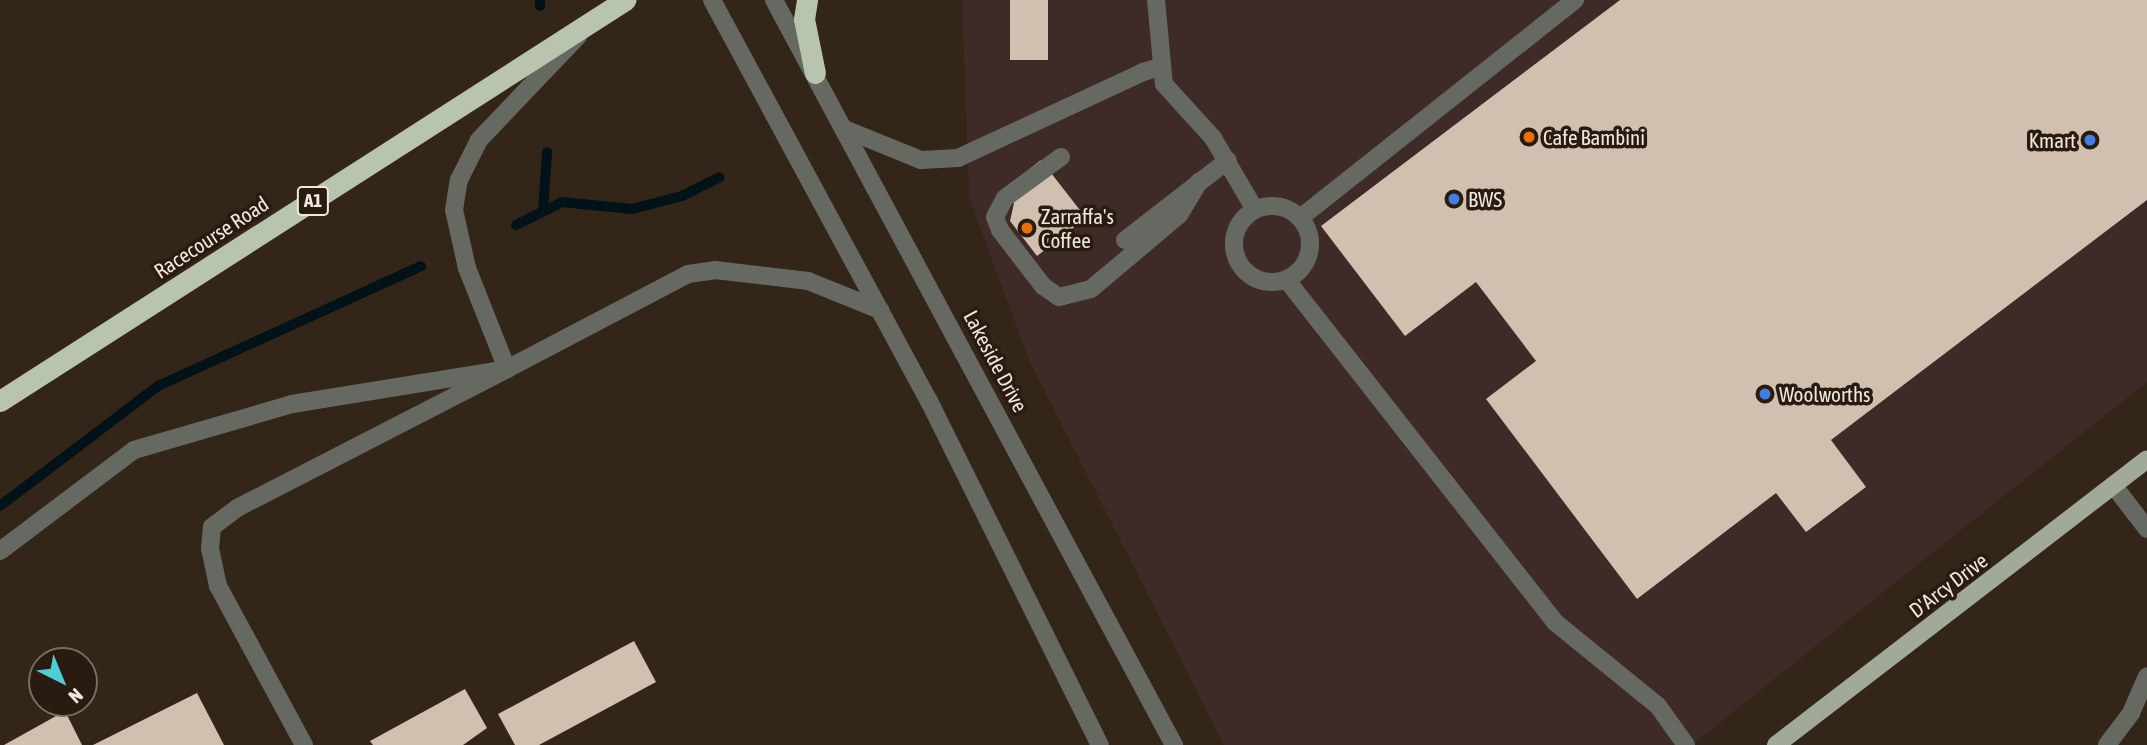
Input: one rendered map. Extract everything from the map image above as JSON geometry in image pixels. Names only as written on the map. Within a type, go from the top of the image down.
[{"type":"highway","name":"Racecourse Road","points":[[0,401],[625,0]]},
{"type":"highway","points":[[807,0],[804,19],[816,73]]},
{"type":"main road","name":"D'Arcy Drive","points":[[1776,745],[2147,459]]},
{"type":"street","points":[[712,0],[880,310],[1100,745]]},
{"type":"street","name":"Lakeside Drive","points":[[774,0],[816,73],[1174,745]]},
{"type":"street","points":[[1156,0],[1164,84],[1228,160],[1255,209]]},
{"type":"street","points":[[1300,218],[1575,0]]},
{"type":"street","points":[[507,369],[467,268],[454,210],[458,180],[479,140],[588,26]]},
{"type":"street","points":[[847,131],[921,160],[957,159],[1143,72],[1161,68]]},
{"type":"street","points":[[1061,157],[1005,198],[995,217],[1000,230],[1043,286],[1059,297],[1081,294],[1101,281],[1179,215],[1199,182]]},
{"type":"street","points":[[1125,240],[1228,160]]},
{"type":"street","points":[[1279,206],[1300,218],[1307,228],[1309,252],[1297,272],[1286,279],[1261,280],[1240,265],[1234,240],[1237,228],[1255,209],[1279,206]]},
{"type":"street","points":[[304,745],[218,586],[210,548],[212,527],[237,508],[688,274],[715,271],[808,281],[880,310]]},
{"type":"street","points":[[1286,279],[1556,623],[1658,706],[1686,745]]},
{"type":"street","points":[[0,551],[134,450],[292,404],[507,369]]},
{"type":"street","points":[[2114,486],[2147,529]]},
{"type":"street","points":[[2107,745],[2131,713],[2147,676]]},
{"type":"shaded area","points":[[962,0],[2147,0],[2147,382],[1692,745],[1224,745],[1029,360],[969,198]]},
{"type":"building","points":[[1010,0],[1048,0],[1048,60],[1010,60]]},
{"type":"building","points":[[1620,0],[2147,0],[2147,200],[1831,440],[1866,487],[1806,532],[1776,493],[1637,599],[1486,399],[1536,361],[1476,282],[1405,336],[1321,226]]},
{"type":"building","points":[[1041,160],[1086,218],[1037,256],[1010,221],[1014,203],[1004,189]]},
{"type":"building","points":[[634,641],[656,682],[539,745],[515,745],[498,714]]},
{"type":"building","points":[[465,689],[487,728],[463,745],[373,745],[370,741]]},
{"type":"building","points":[[197,693],[224,745],[93,745]]},
{"type":"building","points":[[54,717],[68,717],[82,745],[4,745]]},
{"type":"waterway","points":[[540,0],[540,6]]},
{"type":"waterway","points":[[543,211],[547,152]]},
{"type":"waterway","points":[[516,225],[562,202],[632,209],[682,196],[720,177]]},
{"type":"waterway","points":[[0,506],[158,386],[421,266]]},
{"type":"place","name":"Cafe Bambini","points":[[1529,137]]},
{"type":"place","name":"Kmart","points":[[2090,140]]},
{"type":"place","name":"BWS","points":[[1454,199]]},
{"type":"place","name":"Zarraffa's Coffee","points":[[1027,228]]},
{"type":"place","name":"Woolworths","points":[[1765,394]]}]
